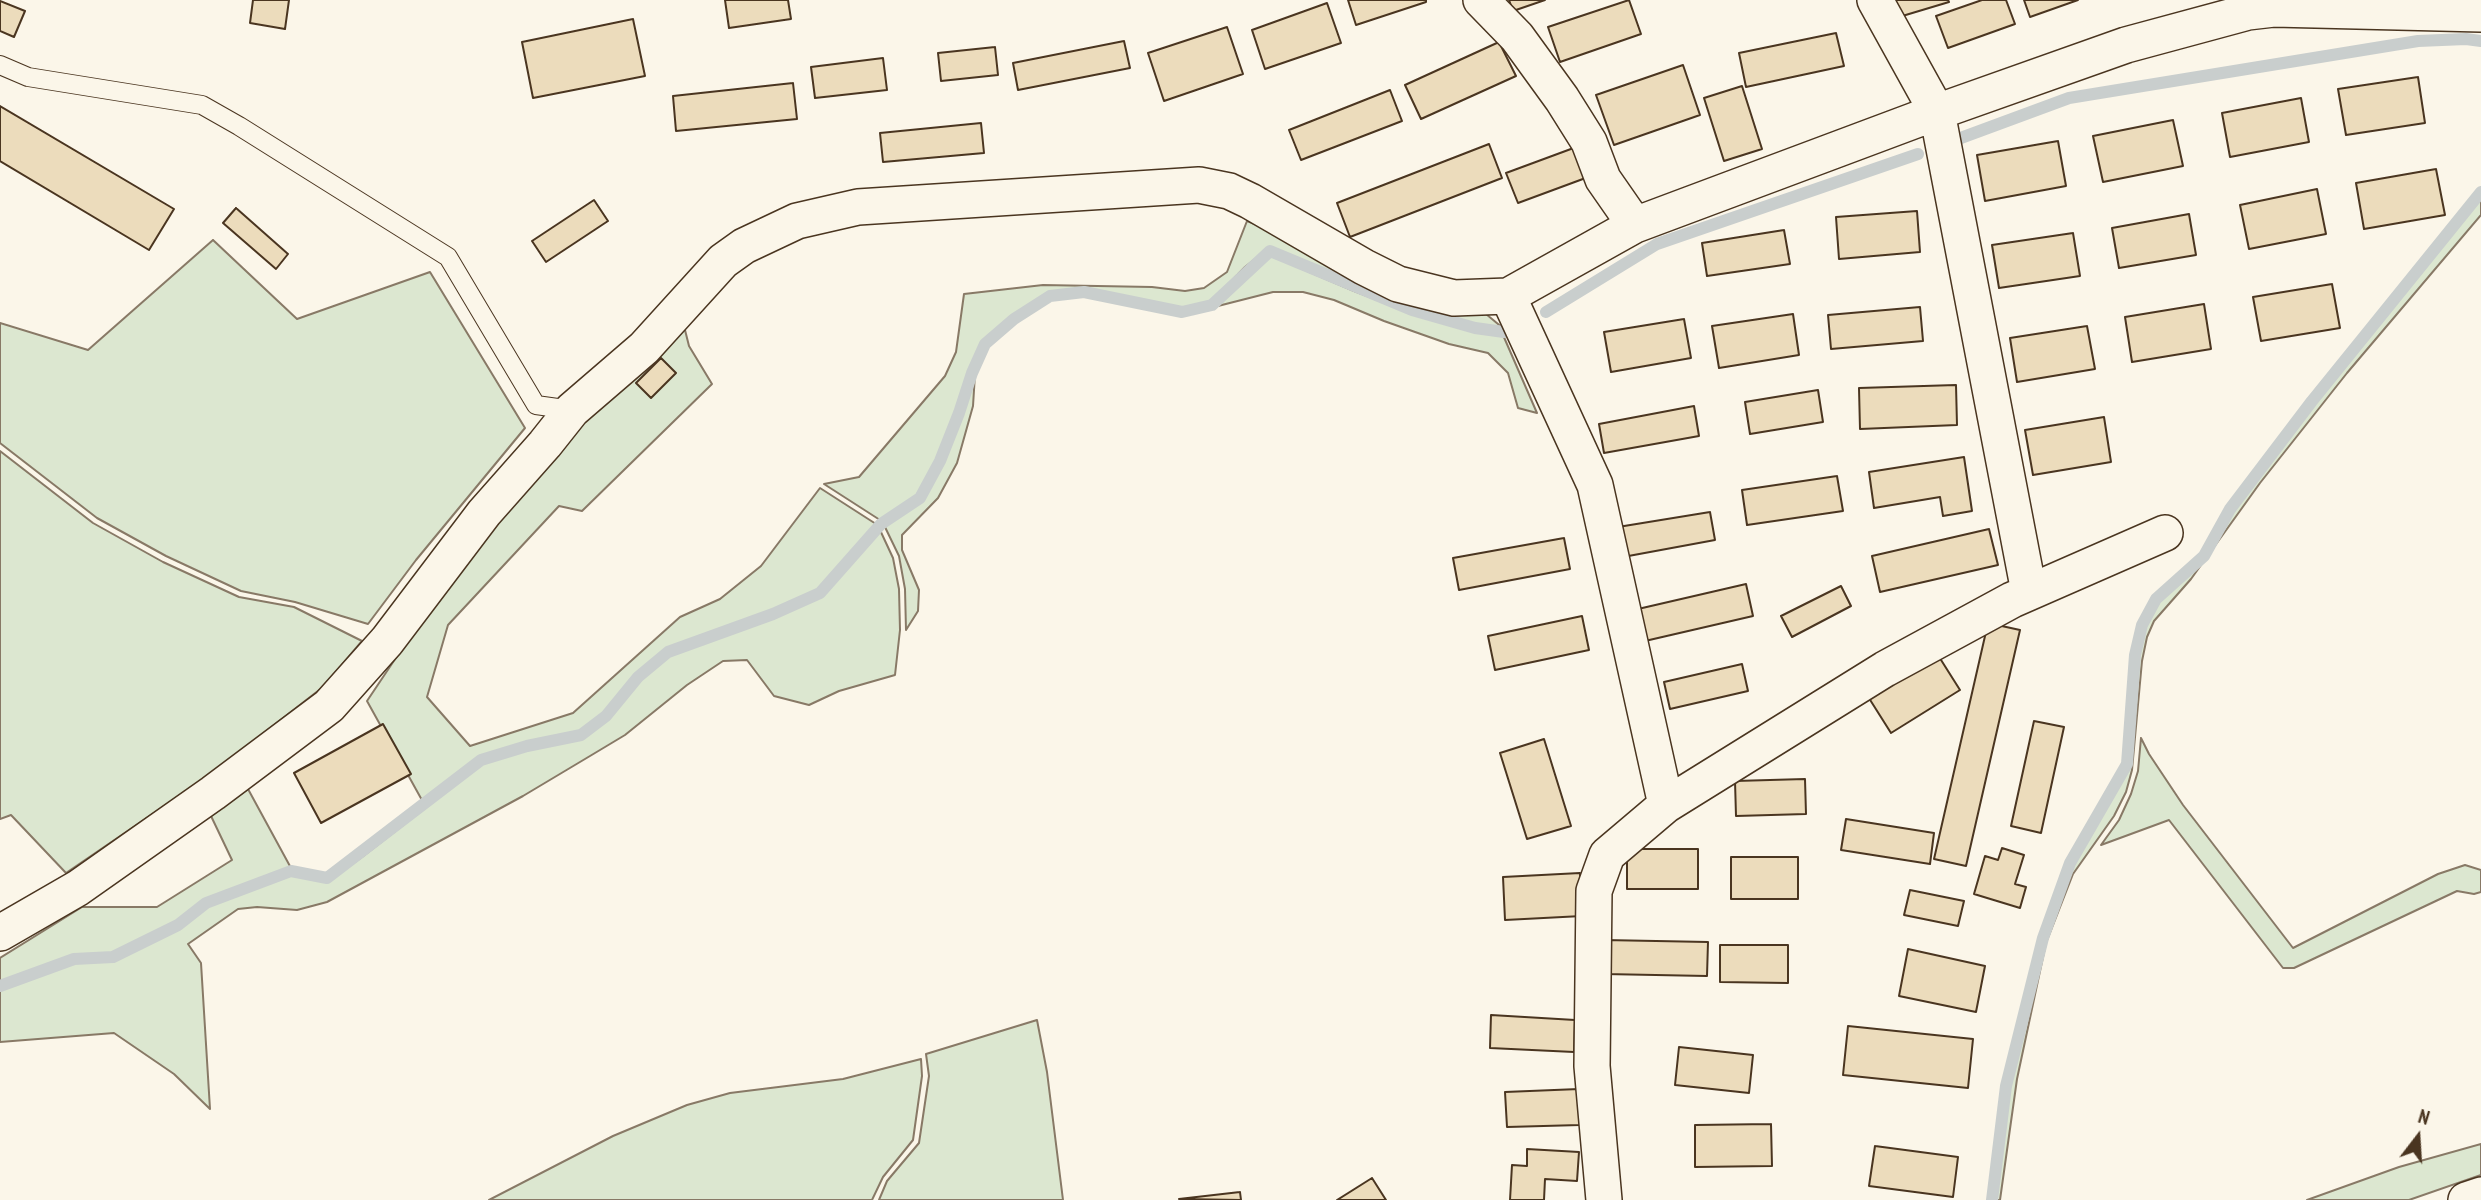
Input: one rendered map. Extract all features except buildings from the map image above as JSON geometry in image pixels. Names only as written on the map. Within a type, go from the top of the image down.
[{"type":"street","points":[[1481,0],[1517,37],[1562,99],[1589,142],[1603,179],[1635,225]]},
{"type":"street","points":[[1875,0],[1937,112],[2029,592]]},
{"type":"street","points":[[0,933],[78,888],[330,706],[387,641],[484,513],[572,410],[644,348],[723,261],[744,246],[797,221],[858,207],[1199,185],[1228,191],[1250,201],[1398,284],[1454,298],[1508,296],[1635,225],[1937,112],[2126,45],[2248,12],[2307,9],[2481,14]]},
{"type":"street","points":[[1508,296],[1595,485],[1665,805]]},
{"type":"street","points":[[1604,1200],[1592,1066],[1594,891],[1607,855],[1665,805],[1885,668],[2029,592],[2165,533]]},
{"type":"street","points":[[2466,1200],[2481,1195]]},
{"type":"lane","points":[[0,65],[28,76],[202,105],[239,126],[448,257],[536,405],[572,410]]},
{"type":"green space","points":[[2481,197],[2481,215],[2347,373],[2260,483],[2191,579],[2154,621],[2147,637],[2142,661],[2132,770],[2126,792],[2114,816],[2073,874],[2046,943],[2017,1079],[2000,1200],[1995,1200],[2009,1087],[2045,937],[2073,864],[2130,765],[2138,655],[2144,626],[2158,601],[2205,557],[2232,511],[2314,403]]},
{"type":"green space","points":[[1247,221],[1486,314],[1504,329],[1475,325],[1413,307],[1269,248],[1245,267],[1211,302],[1182,308],[1084,289],[1049,293],[1012,316],[982,343],[938,460],[917,495],[880,520],[824,484],[859,477],[945,376],[956,352],[964,294],[1043,285],[1152,287],[1185,291],[1204,288],[1227,272]]},
{"type":"green space","points":[[213,240],[297,319],[430,272],[525,428],[416,560],[368,624],[295,602],[241,591],[166,556],[97,518],[0,443],[0,323],[88,350]]},
{"type":"green space","points":[[1270,255],[1411,313],[1474,331],[1503,335],[1537,413],[1518,408],[1508,373],[1488,353],[1449,344],[1334,300],[1303,292],[1273,292],[1214,307]]},
{"type":"green space","points":[[683,322],[689,346],[712,384],[582,511],[559,506],[448,625],[427,697],[470,746],[573,713],[680,617],[720,599],[761,566],[820,488],[876,524],[819,590],[772,611],[667,649],[636,675],[604,713],[580,732],[526,743],[480,757],[423,802],[367,701],[438,595],[547,451]]},
{"type":"green space","points":[[975,374],[973,406],[957,463],[938,498],[902,535],[902,550],[919,590],[918,611],[906,630],[905,589],[899,556],[884,525],[922,499],[943,463]]},
{"type":"green space","points":[[0,451],[93,523],[163,562],[239,597],[294,607],[362,641],[323,687],[211,774],[66,873],[11,815],[0,819]]},
{"type":"green space","points":[[880,530],[893,558],[899,589],[900,630],[895,675],[839,691],[809,705],[774,696],[747,660],[723,661],[687,685],[625,735],[523,796],[327,902],[297,910],[257,907],[238,909],[188,944],[201,963],[210,1109],[174,1074],[114,1033],[0,1042],[0,989],[75,962],[113,960],[180,927],[207,905],[291,874],[328,881],[483,763],[528,749],[582,738],[608,718],[640,679],[670,655],[774,617],[822,595]]},
{"type":"green space","points":[[2141,738],[2183,805],[2293,948],[2438,874],[2465,865],[2481,870],[2481,892],[2474,894],[2457,891],[2294,968],[2283,968],[2169,820],[2101,845],[2119,820],[2131,794],[2138,771]]},
{"type":"green space","points":[[248,789],[291,868],[204,900],[177,922],[111,954],[74,956],[0,983],[0,958],[82,907],[157,907],[232,860],[211,816]]},
{"type":"green space","points":[[1037,1020],[1047,1072],[1063,1200],[879,1200],[887,1181],[919,1143],[929,1076],[926,1054]]},
{"type":"green space","points":[[921,1059],[922,1076],[913,1140],[883,1177],[872,1200],[489,1200],[613,1136],[687,1105],[730,1093],[843,1079]]},
{"type":"green space","points":[[2481,1144],[2481,1175],[2409,1200],[2307,1200],[2399,1167]]},
{"type":"waterway","points":[[1958,139],[2069,98],[2418,41],[2481,41]]},
{"type":"waterway","points":[[1546,312],[1657,244],[1918,154]]},
{"type":"waterway","points":[[1992,1200],[2006,1086],[2043,938],[2070,863],[2127,764],[2135,655],[2142,625],[2156,599],[2204,556],[2230,509],[2312,401],[2481,192]]},
{"type":"waterway","points":[[0,986],[74,959],[113,957],[178,925],[206,903],[291,871],[327,878],[481,760],[527,746],[581,735],[606,716],[638,677],[668,652],[773,614],[820,593],[881,524],[920,498],[940,461],[985,344],[1014,319],[1050,296],[1084,292],[1182,312],[1212,305],[1270,251],[1412,310],[1475,328],[1504,332]]}]
